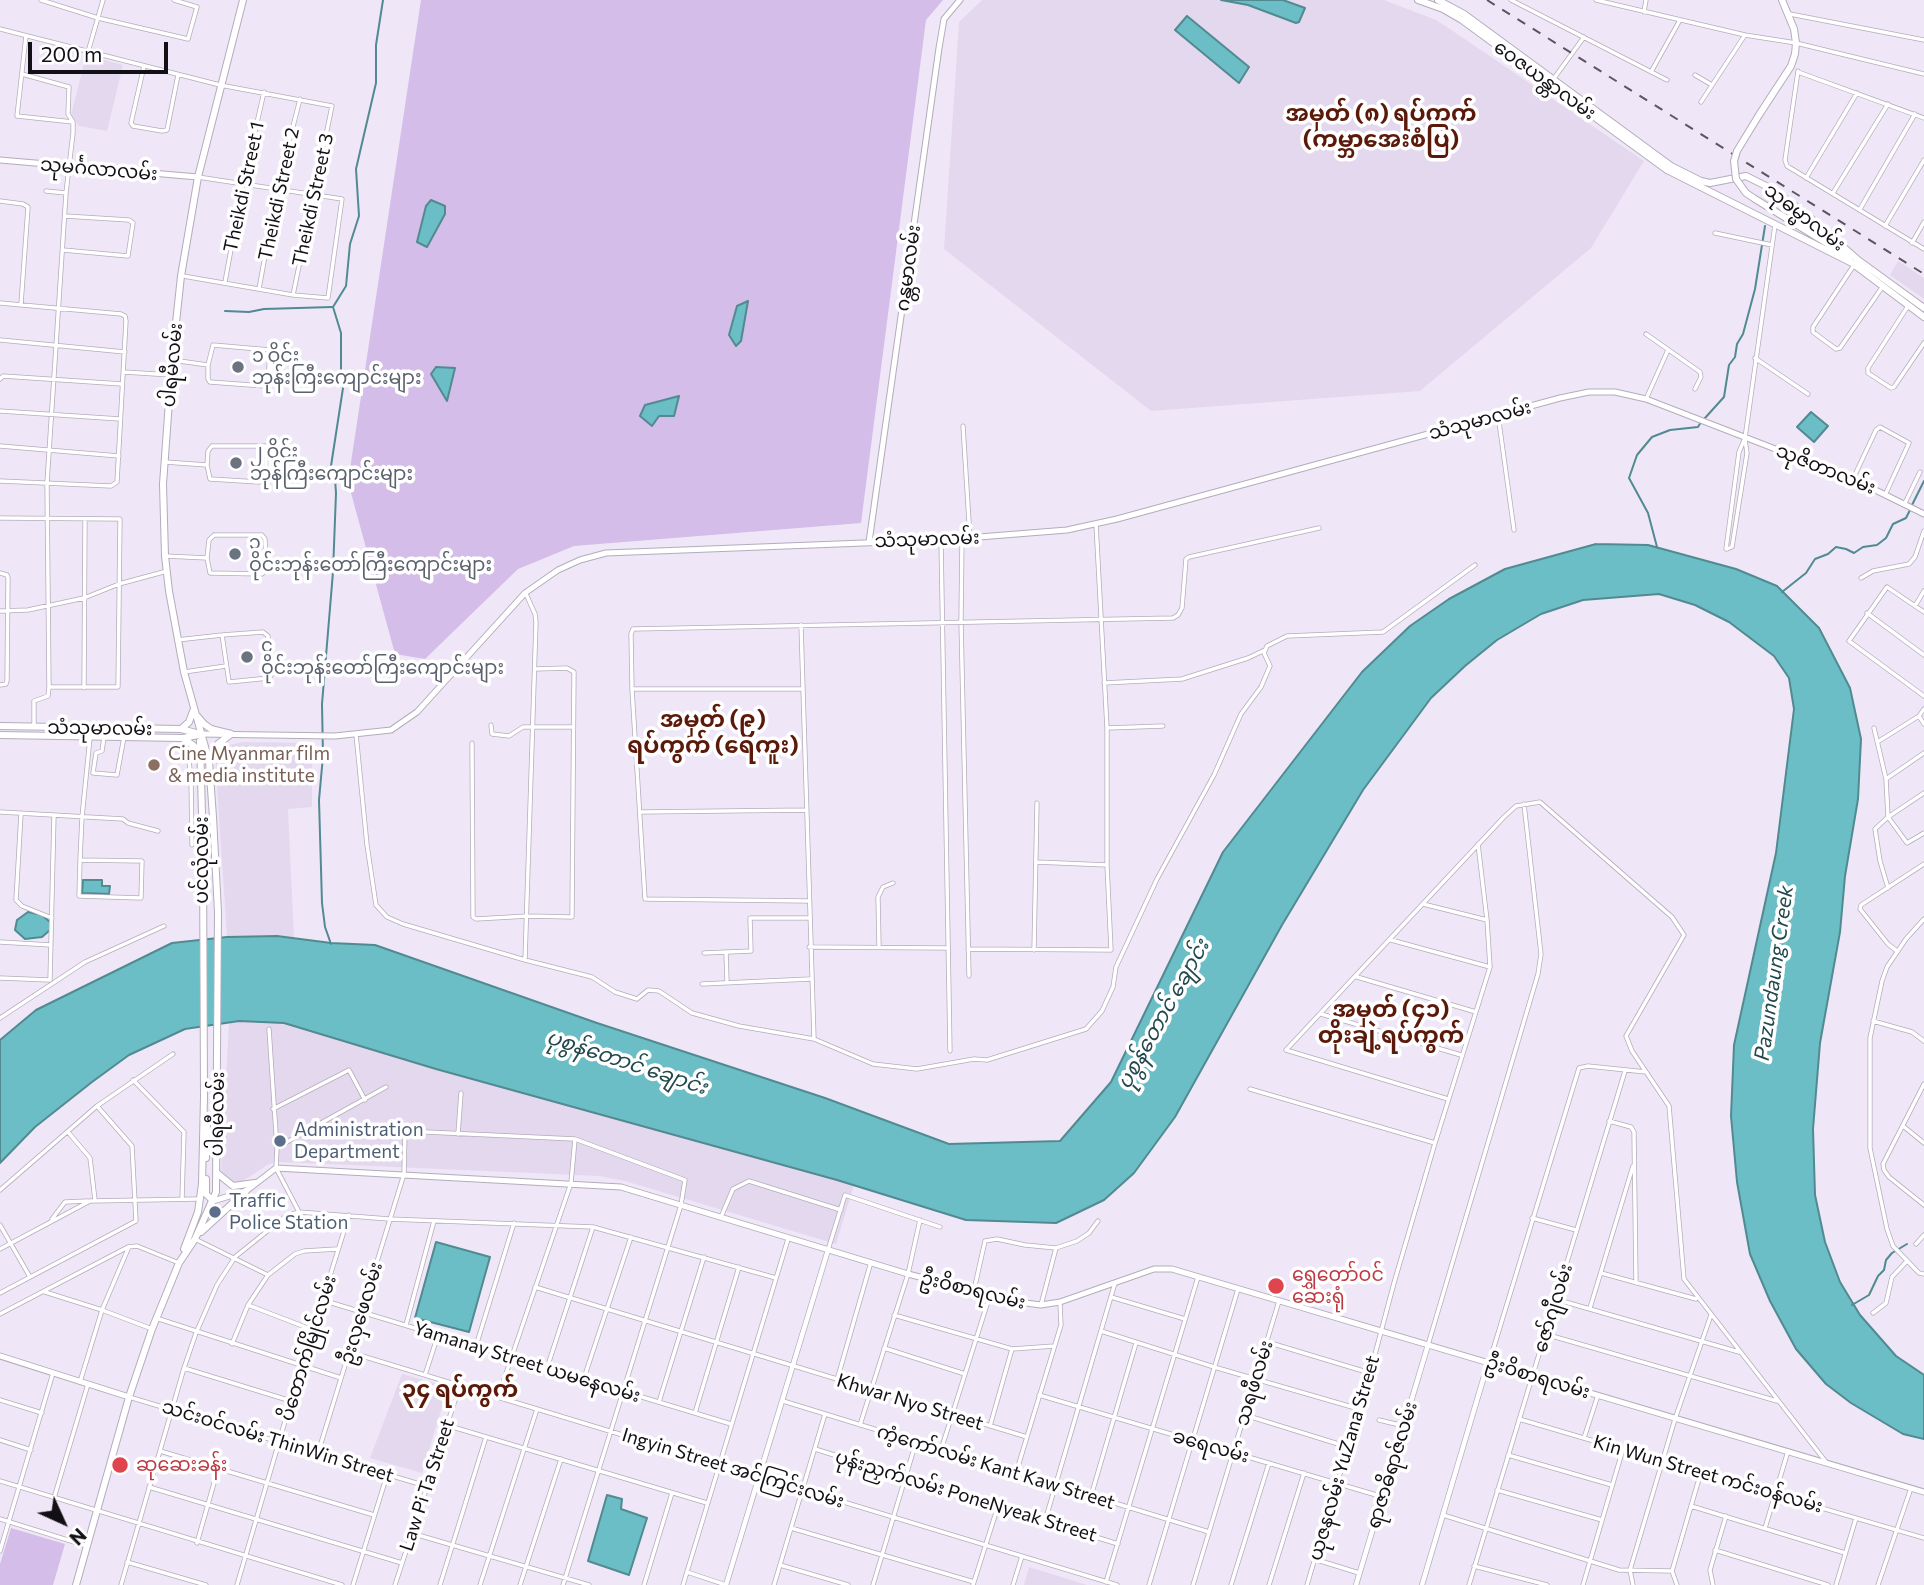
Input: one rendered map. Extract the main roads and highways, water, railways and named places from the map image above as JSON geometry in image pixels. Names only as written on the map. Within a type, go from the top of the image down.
[{"type":"main road","name":"ပါရမီလမ်း","points":[[200,734],[177,640],[165,556],[164,462],[181,276],[198,177],[243,0]]},
{"type":"main road","name":"ဂန္တမာလမ်း","points":[[869,542],[939,48],[944,19],[960,0]]},
{"type":"main road","name":"ဝေဇယန္တာလမ်း","points":[[1418,0],[1453,13],[1552,82]]},
{"type":"main road","name":"ဝေဇယန္တာလမ်း","points":[[1438,0],[1464,14],[1669,168]]},
{"type":"main road","name":"သုဓမ္မာလမ်း","points":[[1782,0],[1796,43],[1791,66],[1737,151],[1734,171],[1741,186],[1763,205],[1843,254],[1924,317]]},
{"type":"main road","name":"သုမင်္ဂလာလမ်း","points":[[0,160],[198,177]]},
{"type":"main road","name":"သုဓမ္မာလမ်း","points":[[1669,168],[1701,181],[1718,181],[1737,176],[1757,180],[1806,214],[1855,263]]},
{"type":"main road","name":"သုဓမ္မာလမ်း","points":[[1669,168],[1855,263],[1924,308]]},
{"type":"main road","name":"သံသုမာလမ်း","points":[[0,735],[183,738],[200,734],[335,736],[391,730],[417,712],[525,593],[558,570],[606,553],[962,539],[1038,533],[1096,524],[1560,398],[1599,391],[1646,399],[1710,423]]},
{"type":"main road","name":"သုဇိတာလမ်း","points":[[1710,423],[1886,493],[1924,514]]},
{"type":"main road","points":[[181,729],[192,718],[194,709]]},
{"type":"main road","points":[[194,709],[204,724],[231,734]]},
{"type":"main road","name":"သံသုမာလမ်း","points":[[0,726],[181,729],[200,734]]},
{"type":"main road","points":[[48,726],[48,736]]},
{"type":"main road","name":"ပင်လုံလမ်း","points":[[200,734],[209,761],[217,871],[218,1056]]},
{"type":"main road","name":"ပင်လုံလမ်း","points":[[200,734],[202,1058]]},
{"type":"main road","points":[[209,761],[218,744],[231,734]]},
{"type":"main road","points":[[183,738],[194,746],[200,763]]},
{"type":"main road","name":"ပါရမီလမ်း","points":[[217,1172],[218,1056]]},
{"type":"main road","name":"ပါရမီလမ်း","points":[[202,1058],[204,1097]]},
{"type":"main road","points":[[204,1097],[207,1129],[206,1194],[213,1201]]},
{"type":"main road","points":[[76,1585],[129,1397],[156,1318],[194,1225],[201,1199],[204,1097]]},
{"type":"main road","name":"ဦးဝိစာရလမ်း","points":[[255,1183],[276,1168],[621,1186],[908,1274],[1018,1302],[1041,1305],[1059,1302],[1154,1269],[1172,1269],[1924,1492]]},
{"type":"main road","points":[[217,1172],[233,1186],[255,1183]]},
{"type":"main road","points":[[195,1239],[213,1201],[217,1172]]},
{"type":"main road","points":[[179,1264],[205,1227],[255,1183]]},
{"type":"main road","points":[[194,1225],[204,1208],[213,1201],[246,1191]]},
{"type":"main road","points":[[0,1356],[129,1397]]},
{"type":"water","points":[[1221,0],[1283,0],[1305,8],[1296,23],[1248,5]]},
{"type":"water","points":[[1187,16],[1249,67],[1239,83],[1175,30]]},
{"type":"water","points":[[431,200],[445,206],[445,214],[427,247],[417,242],[426,206]]},
{"type":"water","points":[[748,301],[741,341],[736,346],[729,335],[737,306]]},
{"type":"water","points":[[436,367],[455,368],[447,401],[431,374]]},
{"type":"water","points":[[679,396],[674,416],[659,416],[652,426],[640,416],[645,405]]},
{"type":"water","points":[[1811,412],[1828,426],[1814,442],[1797,427]]},
{"type":"water","points":[[1596,544],[1648,545],[1736,569],[1777,586],[1819,628],[1850,688],[1861,739],[1858,799],[1845,876],[1840,932],[1820,1043],[1813,1129],[1815,1195],[1825,1242],[1840,1282],[1860,1315],[1896,1356],[1924,1375],[1924,1439],[1903,1434],[1851,1403],[1826,1384],[1796,1349],[1770,1301],[1750,1254],[1737,1182],[1731,1116],[1734,1045],[1776,853],[1794,709],[1789,678],[1774,656],[1729,622],[1695,605],[1659,594],[1583,600],[1541,614],[1497,640],[1431,698],[1363,790],[1282,925],[1175,1117],[1134,1173],[1104,1200],[1056,1223],[966,1220],[837,1180],[436,1069],[284,1023],[239,1021],[185,1029],[129,1055],[35,1127],[0,1163],[0,1040],[36,1010],[172,943],[227,937],[277,936],[375,945],[597,1023],[825,1098],[949,1144],[1060,1141],[1111,1082],[1223,852],[1362,672],[1410,626],[1449,599],[1505,569]]},
{"type":"water","points":[[83,880],[102,880],[102,886],[110,886],[109,894],[82,893]]},
{"type":"water","points":[[28,912],[42,915],[51,923],[50,930],[42,937],[25,939],[15,930],[17,920]]},
{"type":"water","points":[[436,1242],[490,1257],[469,1332],[415,1318]]},
{"type":"water","points":[[607,1495],[622,1499],[621,1509],[647,1518],[629,1575],[588,1561]]},
{"type":"waterway","points":[[331,944],[325,927],[322,903],[319,800],[323,756],[322,704],[333,572],[336,493],[331,466],[343,388],[341,333],[333,307],[346,286],[350,244],[359,216],[356,169],[376,83],[376,45],[383,0]]},
{"type":"waterway","points":[[1705,418],[1724,397],[1729,365],[1735,357],[1737,344],[1743,334],[1755,289],[1765,226]]},
{"type":"waterway","points":[[225,311],[332,307]]},
{"type":"waterway","points":[[1657,547],[1648,513],[1629,478],[1637,455],[1652,437],[1670,430],[1698,427],[1701,422]]},
{"type":"waterway","points":[[1912,505],[1924,481]]},
{"type":"waterway","points":[[1782,592],[1806,573],[1815,559],[1828,554],[1836,547],[1854,553],[1863,547],[1877,545],[1886,538],[1893,524],[1906,518],[1910,510]]},
{"type":"waterway","points":[[1852,1305],[1869,1295],[1884,1270],[1886,1260],[1907,1244]]},
{"type":"railway","points":[[1487,0],[1924,274]]},
{"type":"place","name":"၁ ဝိုင်း ဘုန်းကြီးကျောင်းများ","points":[[238,367]]},
{"type":"place","name":"၂ ဝိုင်း ဘုန်ကြီးကျောင်းများ","points":[[236,463]]},
{"type":"place","name":"၃ ဝိုင်းဘုန်းတော်ကြီးကျောင်းများ","points":[[235,554]]},
{"type":"place","name":"၄ ဝိုင်းဘုန်းတော်ကြီးကျောင်းများ","points":[[247,657]]},
{"type":"place","name":"Cine Myanmar film & media institute","points":[[154,765]]},
{"type":"place","name":"Administration Department","points":[[280,1141]]},
{"type":"place","name":"Traffic Police Station","points":[[215,1212]]},
{"type":"place","name":"ရွှေတော်ဝင် ဆေးရုံ","points":[[1276,1286]]},
{"type":"place","name":"ဆုဆေးခန်း","points":[[120,1465]]},
{"type":"district","name":"အမှတ် (၈) ရပ်ကွက် (ကမ္ဘာအေးစံပြ)","points":[[1381,126]]},
{"type":"district","name":"အမှတ် (၉) ရပ်ကွက် (ရေကူး)","points":[[713,732]]},
{"type":"district","name":"အမှတ် (၄၁) တိုးချဲ့ရပ်ကွက်","points":[[1391,1022]]},
{"type":"district","name":"၃၄ ရပ်ကွက်","points":[[460,1389]]},
{"type":"water label","name":"Pazundaung Creek","points":[[1774,973]]},
{"type":"water label","name":"ပုစွန်တောင် ချောင်း","points":[[1163,1014]]},
{"type":"water label","name":"ပုစွန်တောင် ချောင်း","points":[[627,1062]]}]
